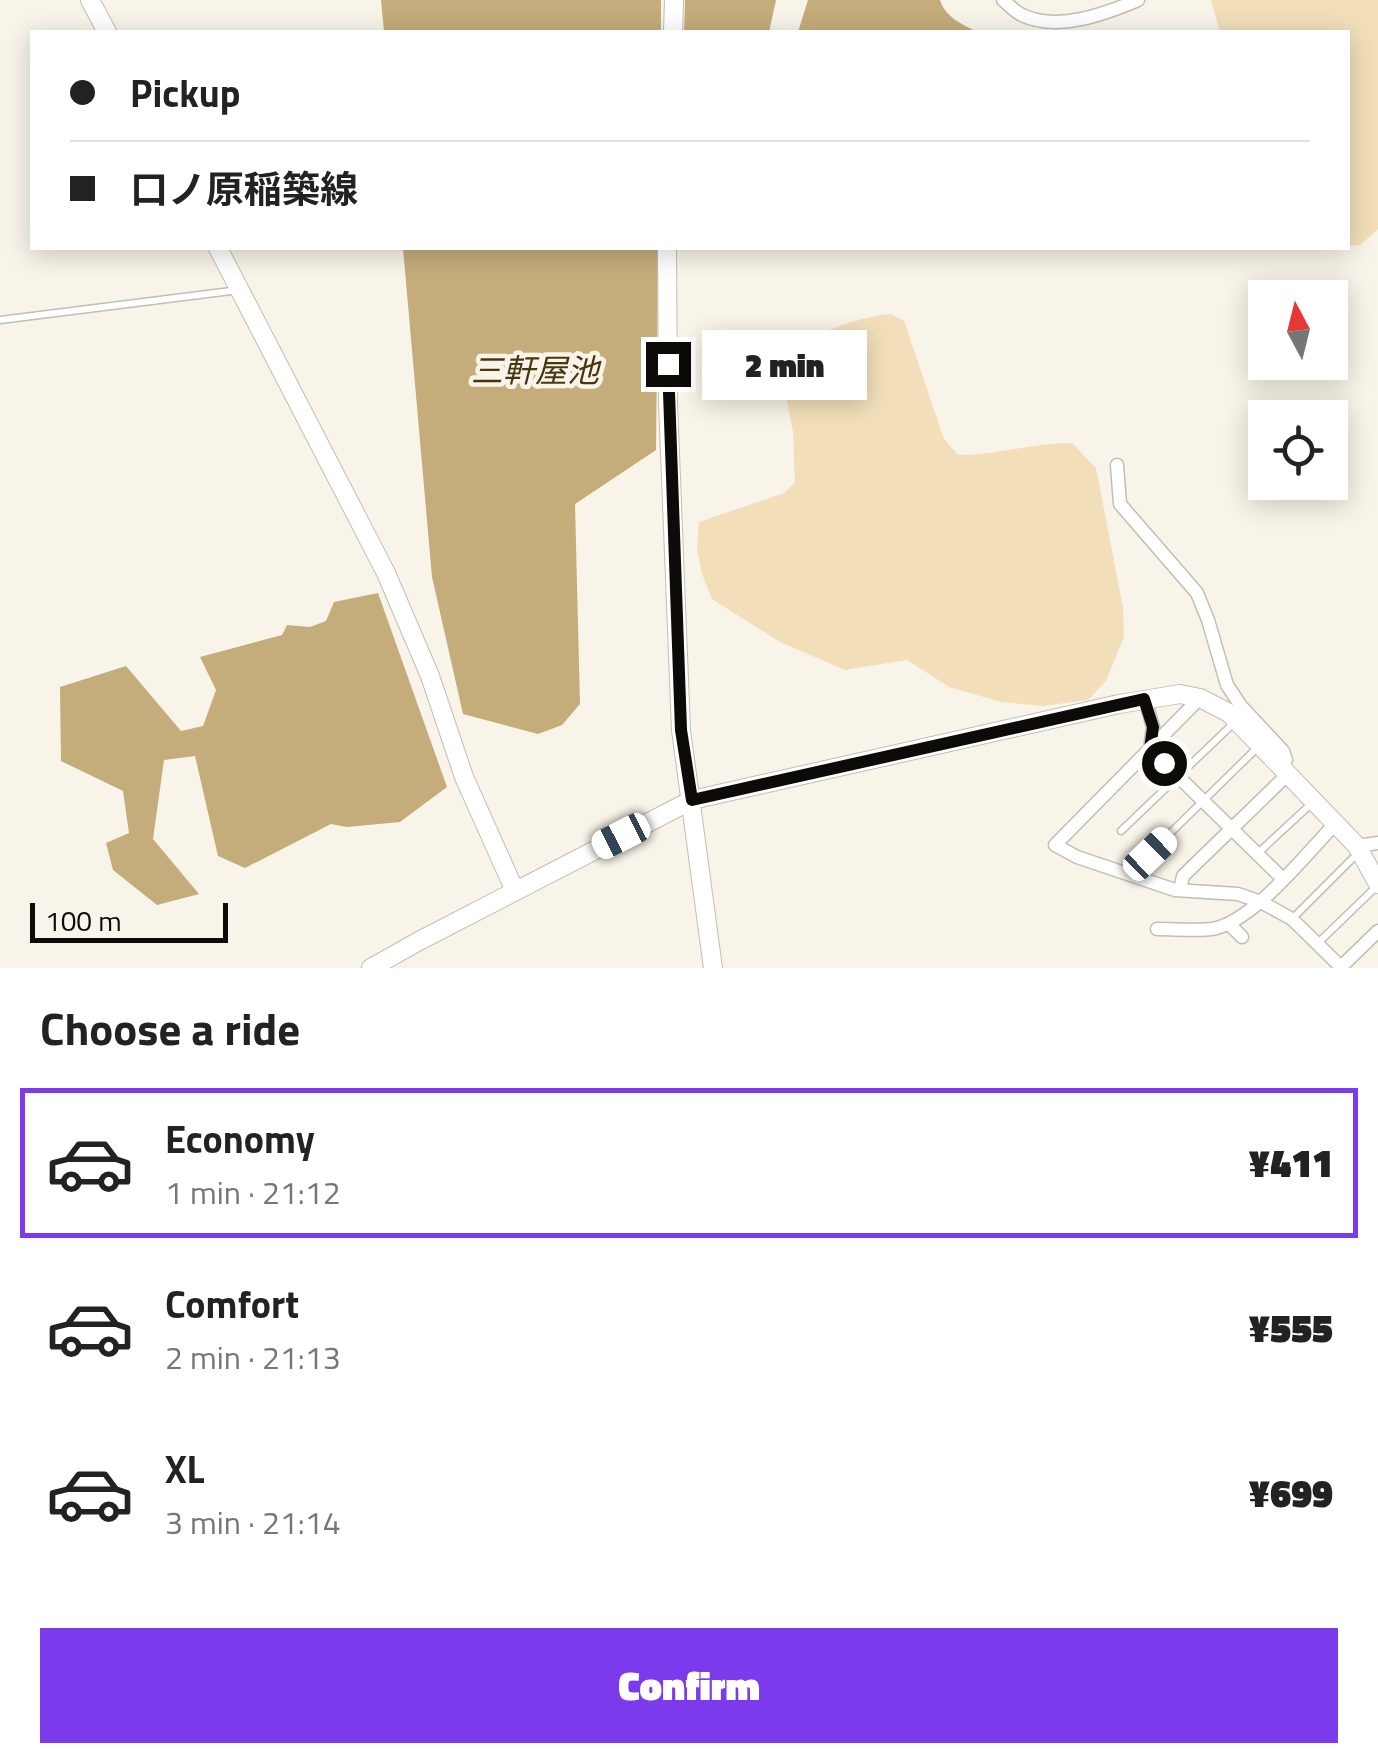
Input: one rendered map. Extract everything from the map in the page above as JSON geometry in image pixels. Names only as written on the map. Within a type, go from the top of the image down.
[{"type":"street","points":[[90,0],[106,30]]},
{"type":"street","points":[[673,30],[674,0]]},
{"type":"street","points":[[1004,0],[1021,15],[1055,23],[1138,0]]},
{"type":"street","points":[[219,250],[386,574],[430,676],[464,777],[515,891]]},
{"type":"street","points":[[667,250],[668,421],[681,730],[712,968]]},
{"type":"street","points":[[1116,465],[1120,504],[1197,593],[1227,686],[1283,751],[1286,760],[1285,771],[1183,876],[1180,890]]},
{"type":"street","points":[[371,968],[692,800],[1180,694],[1200,698],[1229,713],[1336,824],[1365,847],[1378,884]]},
{"type":"street","points":[[1200,698],[1056,846],[1077,858],[1180,890],[1238,894],[1261,902],[1292,918],[1341,968],[1378,931]]},
{"type":"street","points":[[1144,699],[1153,727],[1150,749]]},
{"type":"street","points":[[1150,749],[1283,879]]},
{"type":"street","points":[[1157,930],[1212,929],[1229,924],[1261,902],[1336,824]]},
{"type":"street","points":[[1229,924],[1242,937]]},
{"type":"lane","points":[[0,320],[240,290]]},
{"type":"lane","points":[[1121,831],[1236,720]]},
{"type":"lane","points":[[1150,854],[1260,745]]},
{"type":"lane","points":[[1258,854],[1314,801]]},
{"type":"lane","points":[[1292,918],[1365,847]]},
{"type":"lane","points":[[1317,944],[1378,884]]},
{"type":"shaded area","points":[[1211,0],[1378,0],[1378,229],[1360,245],[1350,246],[1350,30],[1219,30]]},
{"type":"shaded area","points":[[891,314],[904,321],[944,439],[958,455],[1072,443],[1096,468],[1123,607],[1124,637],[1106,681],[1088,700],[1043,706],[1001,702],[949,687],[907,660],[845,670],[780,642],[712,599],[697,549],[699,522],[784,493],[795,482],[793,432],[780,367],[782,351],[849,323]]},
{"type":"water","points":[[381,0],[661,0],[661,30],[384,30]]},
{"type":"water","points":[[685,0],[776,0],[769,30],[684,30]]},
{"type":"water","points":[[808,0],[940,0],[950,15],[973,30],[799,30]]},
{"type":"water","name":"三軒屋池","points":[[403,250],[658,250],[656,450],[575,504],[580,704],[562,725],[538,734],[463,714],[432,577]]},
{"type":"water","points":[[378,593],[447,787],[400,822],[347,827],[331,824],[245,868],[218,856],[195,756],[164,760],[153,839],[199,894],[157,905],[113,870],[106,843],[129,833],[123,791],[61,761],[60,687],[126,666],[181,731],[203,726],[216,690],[200,657],[282,635],[287,625],[310,627],[326,621],[334,602]]},
{"type":"route","points":[[668,364],[681,730],[692,800],[1144,699],[1153,727],[1150,749],[1164,763]]}]
